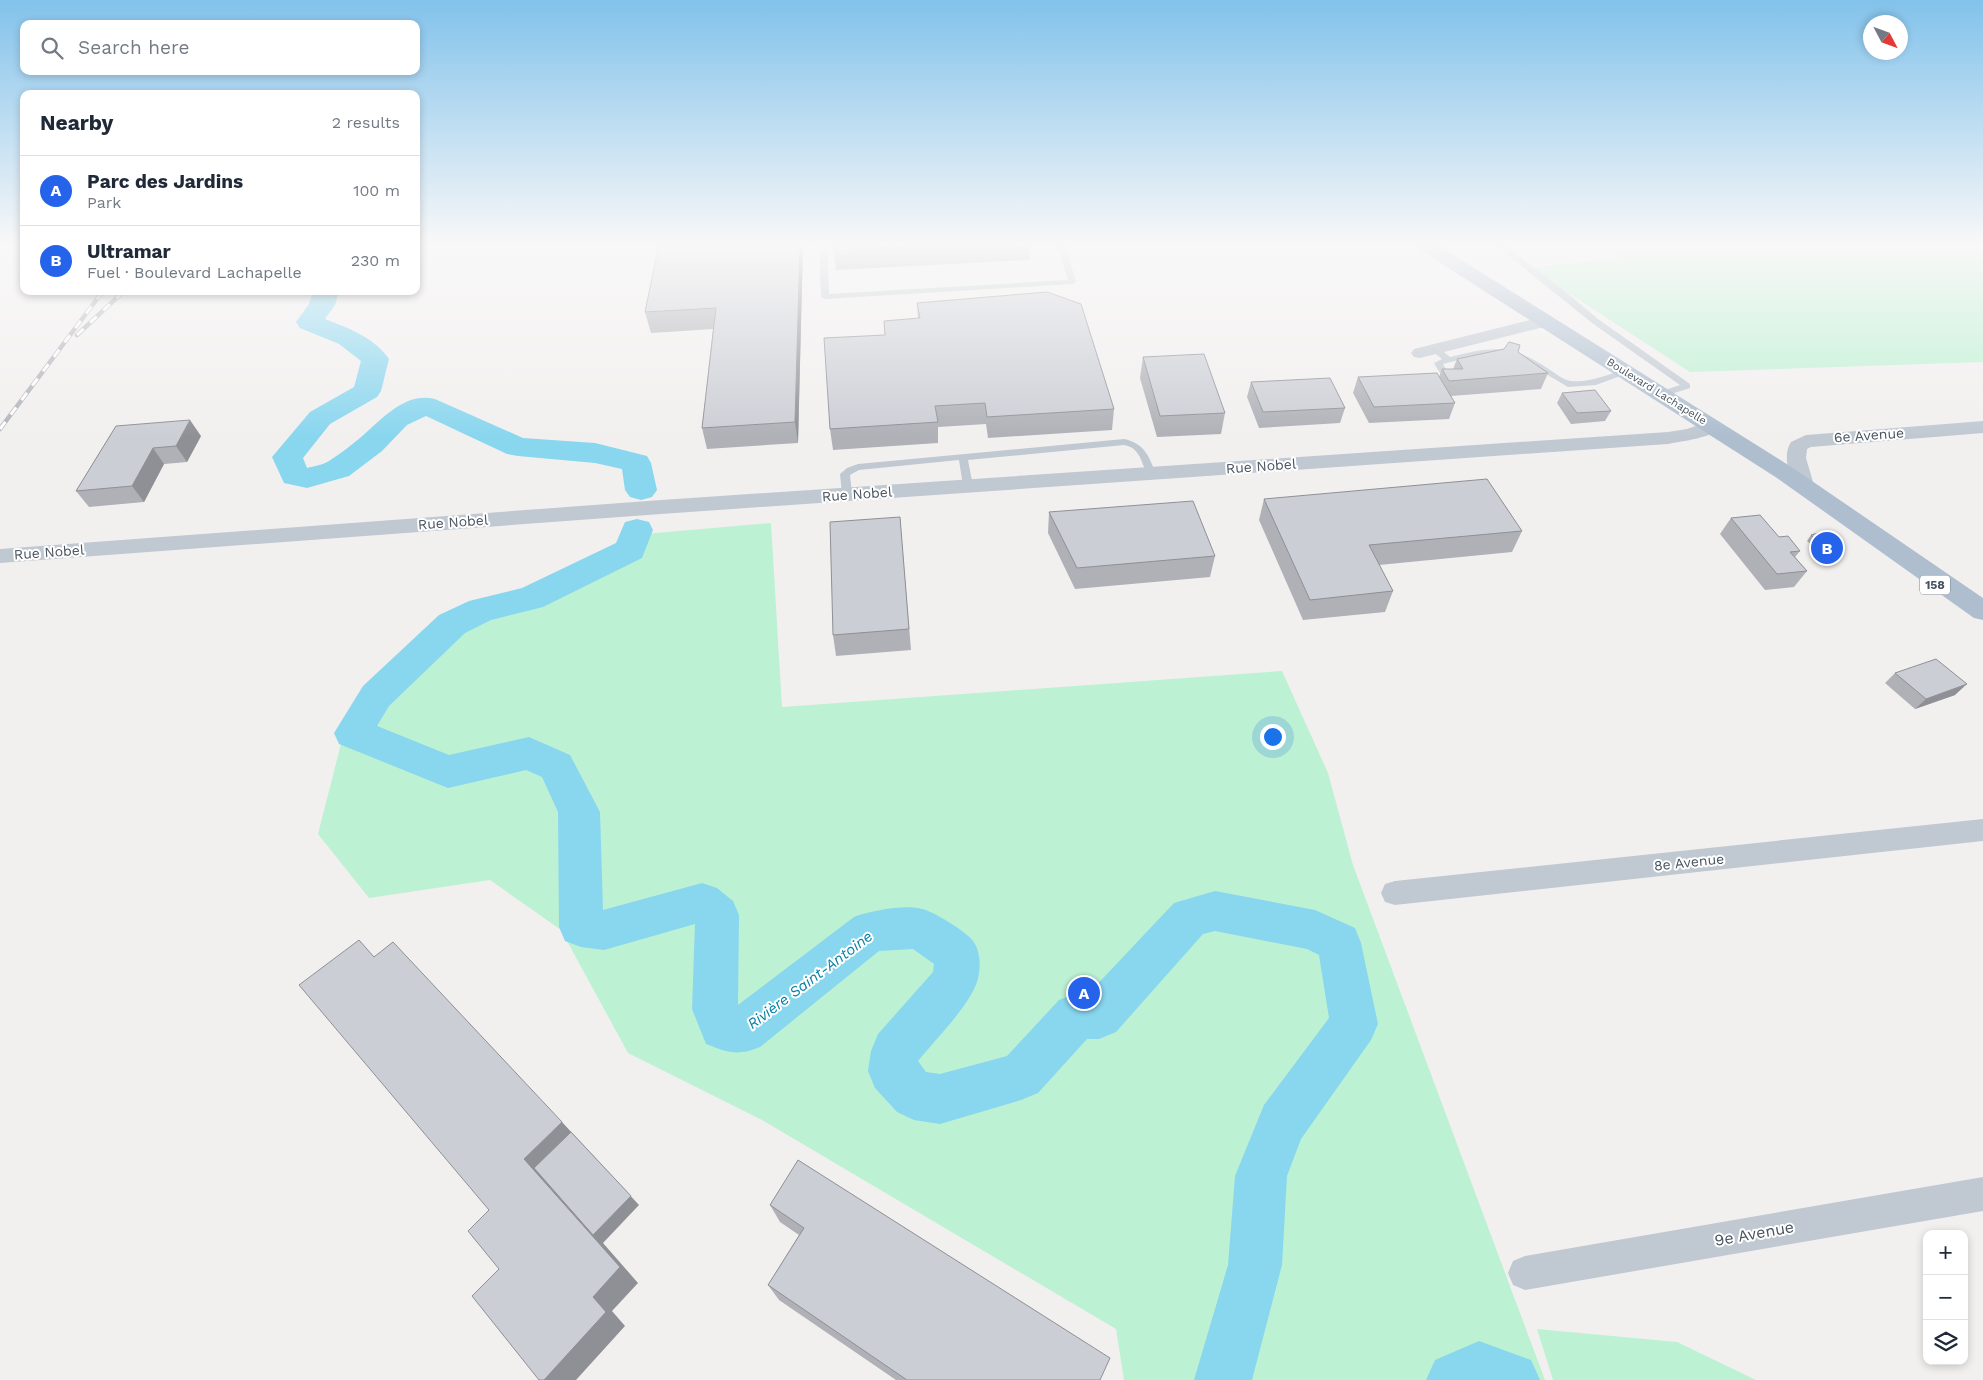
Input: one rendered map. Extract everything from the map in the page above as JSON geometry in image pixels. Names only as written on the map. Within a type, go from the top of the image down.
[{"type":"main road","name":"Boulevard Lachapelle","points":[[1527,308],[1804,485],[1983,611]]},
{"type":"main road","name":"Boulevard Lachapelle","points":[[1888,544],[1983,626]]},
{"type":"street","points":[[1435,355],[1546,321]]},
{"type":"street","name":"Rue Nobel","points":[[0,556],[847,494],[1668,438],[1691,434],[1713,426]]},
{"type":"street","name":"6e Avenue","points":[[1804,485],[1796,458],[1798,446],[1806,440],[1981,429]]},
{"type":"street","name":"8e Avenue","points":[[1395,893],[1983,830]]},
{"type":"street","name":"9e Avenue","points":[[1525,1273],[1983,1194]]},
{"type":"lane","points":[[1580,308],[1687,386],[1662,394]]},
{"type":"lane","points":[[1450,382],[1435,355],[1486,351],[1503,352],[1527,359],[1568,384],[1596,382],[1627,372]]},
{"type":"lane","points":[[847,494],[845,474],[858,467],[1124,442],[1137,445],[1141,449],[1151,474]]},
{"type":"lane","points":[[963,457],[968,486]]},
{"type":"green space","points":[[1592,308],[1983,308],[1983,362],[1690,372]]},
{"type":"green space","points":[[771,523],[782,707],[1282,671],[1328,773],[1353,865],[1545,1380],[1124,1380],[1116,1329],[762,1120],[628,1053],[561,930],[490,880],[369,898],[318,834],[345,728],[403,666],[445,633],[509,604],[542,601],[644,534]]},
{"type":"green space","points":[[1537,1329],[1677,1342],[1756,1380],[1553,1380]]},
{"type":"building","points":[[646,308],[709,308],[645,312]]},
{"type":"building","points":[[716,308],[798,308],[795,422],[702,428]]},
{"type":"building","points":[[918,308],[1082,308],[1114,409],[987,417],[985,403],[935,406],[938,422],[830,429],[824,338],[885,335],[884,321],[920,318]]},
{"type":"building","points":[[1509,342],[1520,345],[1518,352],[1548,373],[1449,381],[1442,369],[1463,369],[1457,359],[1504,349]]},
{"type":"building","points":[[1204,354],[1225,413],[1160,416],[1143,357]]},
{"type":"building","points":[[1437,373],[1455,403],[1374,407],[1358,377]]},
{"type":"building","points":[[1330,378],[1345,408],[1263,412],[1251,382]]},
{"type":"building","points":[[1595,390],[1611,411],[1577,413],[1562,393]]},
{"type":"building","points":[[190,420],[176,446],[153,448],[132,486],[76,491],[116,426]]},
{"type":"building","points":[[1487,479],[1522,531],[1369,545],[1393,591],[1310,600],[1264,499]]},
{"type":"building","points":[[1193,501],[1215,556],[1077,568],[1049,512]]},
{"type":"building","points":[[1760,515],[1779,537],[1788,536],[1800,551],[1790,552],[1807,571],[1777,574],[1731,518]]},
{"type":"building","points":[[900,517],[909,629],[833,635],[830,522]]},
{"type":"building","points":[[1827,531],[1844,545],[1828,550],[1811,535]]},
{"type":"building","points":[[1936,659],[1967,684],[1926,699],[1895,673]]},
{"type":"building","points":[[359,940],[374,957],[393,942],[562,1122],[524,1159],[620,1267],[593,1297],[606,1312],[544,1380],[539,1380],[472,1296],[499,1269],[468,1231],[489,1210],[299,985]]},
{"type":"building","points":[[571,1132],[631,1196],[593,1235],[534,1168]]},
{"type":"building","points":[[798,1160],[1110,1358],[1100,1380],[907,1380],[768,1285],[804,1228],[770,1205]]},
{"type":"waterway","name":"Rivière Saint-Antoine","points":[[319,308],[309,322],[349,338],[375,359],[367,391],[320,418],[287,457],[295,476],[307,478],[338,469],[371,444],[397,419],[425,405],[518,447],[595,453],[636,463],[641,490]]},
{"type":"waterway","name":"Rivière Saint-Antoine","points":[[637,530],[630,550],[531,598],[481,610],[452,624],[376,696],[353,733],[448,772],[529,753],[556,766],[579,812],[581,927],[604,930],[702,902],[717,915],[715,1009],[723,1028],[743,1031],[870,931],[920,928],[957,955],[955,980],[895,1051],[892,1071],[914,1095],[940,1099],[1021,1076],[1076,1016],[1099,1016],[1190,917],[1215,911],[1315,930],[1339,943],[1354,1024],[1282,1123],[1261,1176],[1255,1265],[1223,1380]]},
{"type":"waterway","name":"Rivière Saint-Antoine","points":[[1455,1380],[1479,1370],[1511,1380]]},
{"type":"railway","points":[[0,429],[90,308]]},
{"type":"railway","points":[[77,335],[105,308]]},
{"type":"place","name":"Ultramar","points":[[1827,548]]},
{"type":"place","name":"Parc des Jardins","points":[[1084,993]]}]
